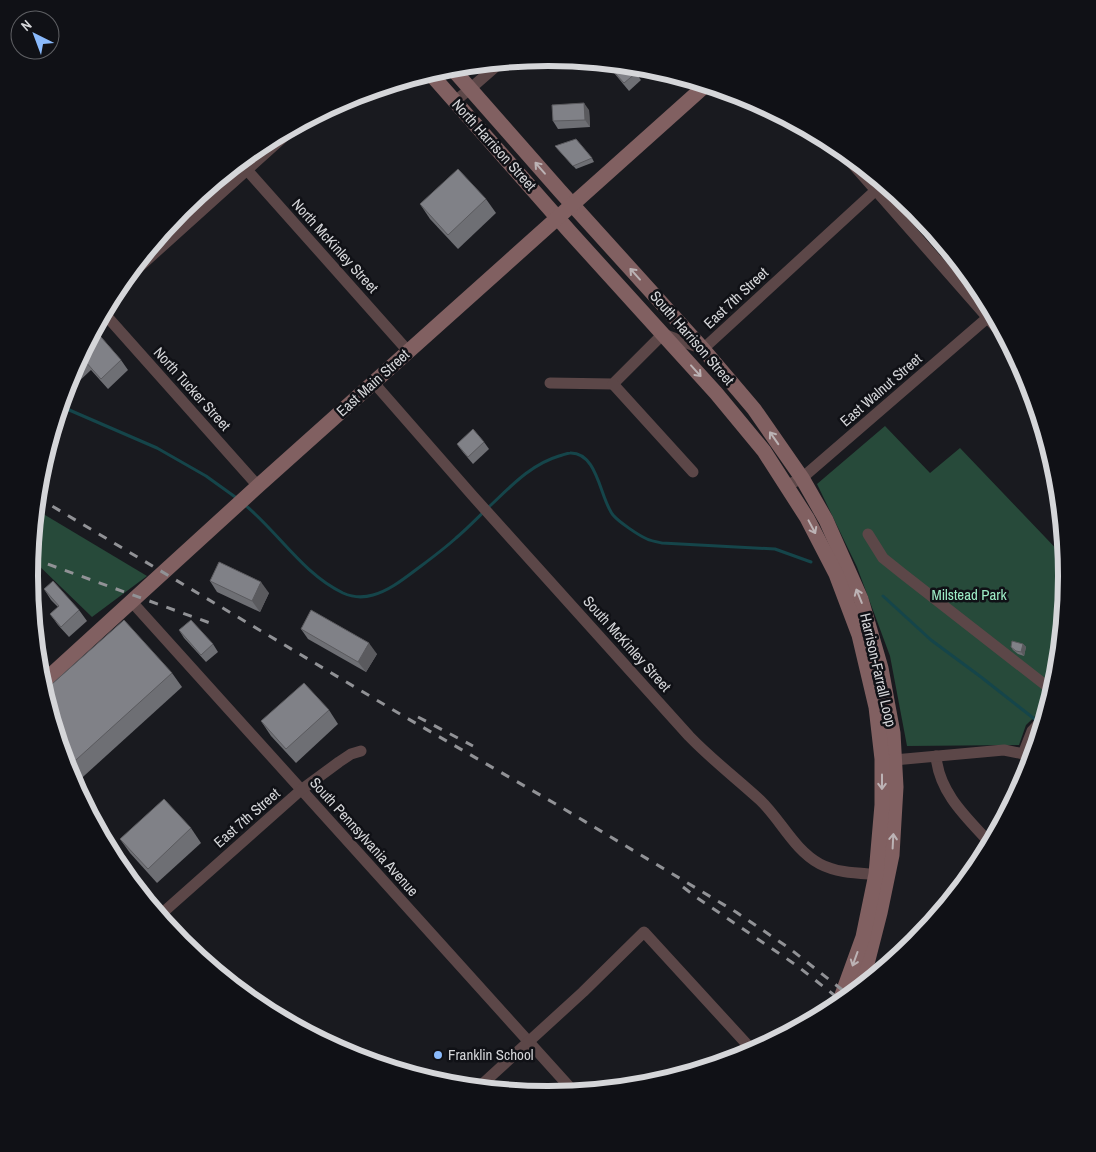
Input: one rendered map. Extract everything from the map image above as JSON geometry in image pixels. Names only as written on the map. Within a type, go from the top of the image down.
[{"type":"main road","name":"North Harrison Street","points":[[456,74],[572,204]]},
{"type":"main road","name":"North Harrison Street","points":[[435,78],[558,217]]},
{"type":"main road","name":"East Main Street","points":[[48,678],[408,351],[701,90]]},
{"type":"main road","name":"South Harrison Street","points":[[572,204],[754,409],[802,478]]},
{"type":"main road","name":"South Harrison Street","points":[[558,217],[716,393],[764,452],[786,486]]},
{"type":"main road","name":"Harrison-Farrall Loop","points":[[802,478],[826,520],[861,599],[881,668],[893,733],[882,805],[882,875],[868,960],[862,979]]},
{"type":"main road","name":"Harrison-Farrall Loop","points":[[786,486],[807,518],[836,574],[859,635],[888,760]]},
{"type":"main road","name":"Harrison-Farrall Loop","points":[[843,992],[863,937],[882,875]]},
{"type":"street","points":[[455,101],[493,69]]},
{"type":"street","name":"North McKinley Street","points":[[243,166],[408,351]]},
{"type":"street","points":[[154,252],[240,169]]},
{"type":"street","points":[[859,171],[978,302]]},
{"type":"street","name":"East 7th Street","points":[[663,334],[702,349],[876,190]]},
{"type":"street","name":"East Walnut Street","points":[[786,486],[802,478],[988,317]]},
{"type":"street","name":"North Tucker Street","points":[[108,318],[256,488]]},
{"type":"street","points":[[550,383],[612,384],[663,334]]},
{"type":"street","name":"South McKinley Street","points":[[374,383],[689,736],[706,754],[761,801],[805,853],[820,864],[839,870],[882,875]]},
{"type":"street","points":[[612,384],[692,472]]},
{"type":"street","points":[[868,534],[883,558],[1047,686]]},
{"type":"street","name":"South Pennsylvania Avenue","points":[[132,602],[568,1085]]},
{"type":"street","points":[[1030,743],[1032,731],[1035,728]]},
{"type":"street","points":[[888,760],[1004,750],[1026,755]]},
{"type":"street","name":"East 7th Street","points":[[163,912],[301,790],[351,754],[361,751]]},
{"type":"street","points":[[936,756],[937,770],[946,790],[959,809],[986,838]]},
{"type":"street","points":[[484,1082],[583,992],[644,932],[748,1046]]},
{"type":"green space","name":"Milstead Park","points":[[885,426],[930,473],[960,448],[1057,550],[1057,609],[1049,676],[1040,712],[1026,725],[1019,745],[907,746],[890,656],[857,567],[817,484]]},
{"type":"green space","points":[[42,513],[147,576],[92,617],[38,565]]},
{"type":"building","points":[[612,70],[636,73],[624,83]]},
{"type":"building","points":[[584,103],[585,120],[553,121],[552,105]]},
{"type":"building","points":[[576,139],[592,158],[573,166],[555,146]]},
{"type":"building","points":[[458,169],[486,199],[448,235],[420,204]]},
{"type":"building","points":[[99,334],[121,360],[101,379],[85,361]]},
{"type":"building","points":[[473,429],[484,442],[468,457],[457,444]]},
{"type":"building","points":[[219,562],[261,582],[252,601],[210,581]]},
{"type":"building","points":[[53,581],[79,610],[61,627],[50,614],[59,606],[44,589]]},
{"type":"building","points":[[311,610],[369,643],[358,662],[301,629]]},
{"type":"building","points":[[124,620],[172,673],[73,763],[50,686]]},
{"type":"building","points":[[191,620],[213,644],[201,655],[179,630]]},
{"type":"building","points":[[1012,641],[1023,644],[1021,652],[1011,647]]},
{"type":"building","points":[[304,683],[329,710],[286,749],[261,721]]},
{"type":"building","points":[[164,799],[191,828],[148,869],[120,839]]},
{"type":"waterway","points":[[66,409],[157,448],[206,476],[238,499]]},
{"type":"waterway","points":[[245,505],[315,575],[343,593],[361,597],[369,596],[392,587],[439,552],[531,470],[549,460],[570,453],[579,455],[587,460],[613,515],[647,539],[662,543],[775,549],[811,562]]},
{"type":"waterway","points":[[883,596],[931,640],[1037,721]]},
{"type":"railway","points":[[43,501],[736,912],[789,948],[844,991]]},
{"type":"railway","points":[[38,561],[210,623]]},
{"type":"railway","points":[[418,717],[473,746]]},
{"type":"railway","points":[[683,887],[796,965],[836,997]]},
{"type":"place","name":"Franklin School","points":[[438,1055]]}]
